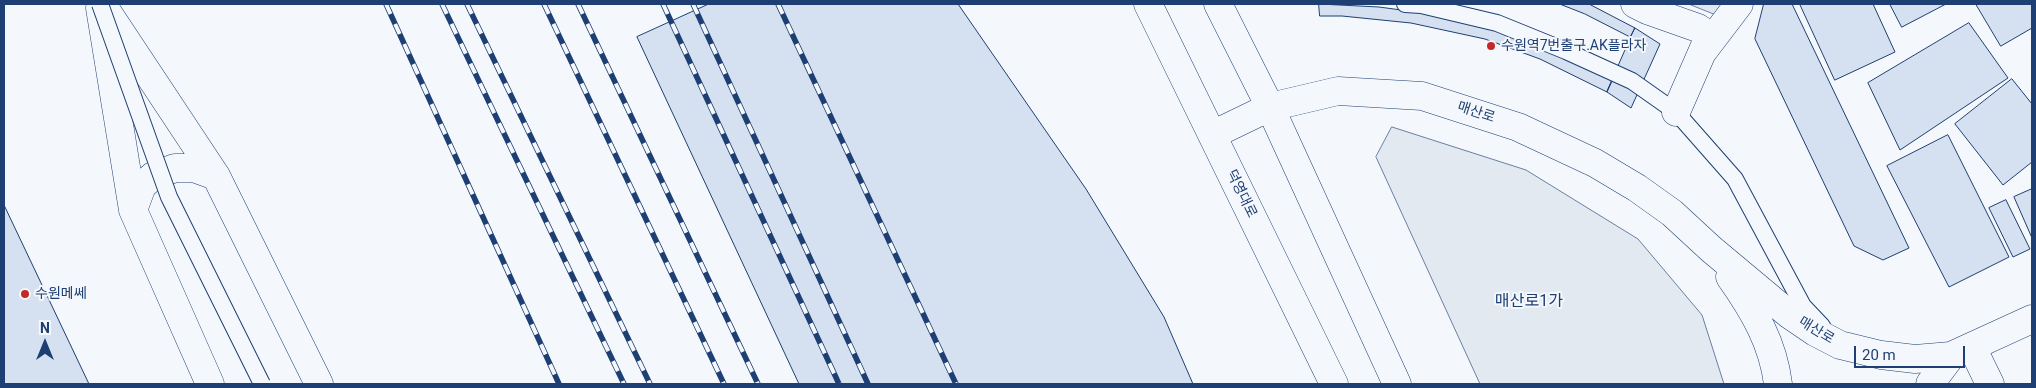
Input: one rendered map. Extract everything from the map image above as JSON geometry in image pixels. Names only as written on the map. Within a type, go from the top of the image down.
[{"type":"main road","points":[[100,4],[216,176],[319,384]]},
{"type":"main road","points":[[100,4],[133,210],[210,384]]},
{"type":"main road","name":"덕영대로","points":[[1148,4],[1334,384]]},
{"type":"main road","points":[[1218,4],[1270,107],[1397,384]]},
{"type":"main road","points":[[1635,4],[1704,32],[1707,41],[1704,50],[1676,112]]},
{"type":"main road","points":[[1704,50],[1739,4]]},
{"type":"main road","name":"매산로","points":[[1212,135],[1270,107],[1338,91],[1422,96],[1518,127],[1596,163],[1672,213],[1790,316],[1840,345],[1882,355],[1915,360],[1962,352],[2032,319]]},
{"type":"main road","points":[[133,210],[142,186],[153,176],[175,168],[194,168],[216,176]]},
{"type":"main road","name":"매산로","points":[[1711,249],[1754,312],[1776,362],[1778,384]]},
{"type":"main road","points":[[1930,384],[1962,352],[1990,384]]},
{"type":"lane","points":[[100,4],[169,197],[262,384]]},
{"type":"lane","points":[[1405,4],[1421,5],[1496,23],[1566,51],[1632,82],[1676,112],[1735,179],[1803,306],[1840,345]]},
{"type":"shaded area","points":[[1689,4],[1724,4],[1717,15]]},
{"type":"shaded area","points":[[1392,127],[1526,170],[1638,239],[1702,315],[1724,384],[1480,384],[1376,157]]},
{"type":"building","points":[[709,4],[958,4],[1086,189],[1164,317],[1193,384],[799,384],[637,37]]},
{"type":"building","points":[[1319,4],[1379,7],[1446,16],[1497,28],[1613,79],[1607,92],[1540,59],[1485,39],[1411,23],[1342,16],[1320,16]]},
{"type":"building","points":[[1560,4],[1589,4],[1635,28],[1630,37],[1585,14]]},
{"type":"building","points":[[1764,4],[1792,4],[1909,248],[1883,260],[1854,246],[1755,39]]},
{"type":"building","points":[[1800,4],[1873,4],[1895,52],[1835,80]]},
{"type":"building","points":[[1890,4],[1946,4],[1902,27]]},
{"type":"building","points":[[1976,4],[2032,4],[2032,28],[2001,46]]},
{"type":"building","points":[[1969,23],[2008,78],[1900,150],[1868,83]]},
{"type":"building","points":[[1635,28],[1660,44],[1631,108],[1607,92]]},
{"type":"building","points":[[2012,79],[2032,104],[2032,162],[2003,185],[1955,124]]},
{"type":"building","points":[[1948,135],[2009,257],[1949,287],[1887,166]]},
{"type":"building","points":[[2032,189],[2032,238],[2014,197]]},
{"type":"building","points":[[2006,200],[2030,249],[2013,257],[1989,208]]},
{"type":"building","name":"수원메쎄","points":[[4,205],[89,384],[4,384]]},
{"type":"railway","points":[[386,4],[559,384]]},
{"type":"railway","points":[[442,4],[624,384]]},
{"type":"railway","points":[[467,4],[650,384]]},
{"type":"railway","points":[[544,4],[724,384]]},
{"type":"railway","points":[[578,4],[758,384]]},
{"type":"railway","points":[[663,4],[839,384]]},
{"type":"railway","points":[[693,4],[868,384]]},
{"type":"railway","points":[[778,4],[956,384]]},
{"type":"place","name":"수원역7번출구.AK플라자","points":[[1491,46]]},
{"type":"place","name":"수원메쎄","points":[[25,294]]},
{"type":"district","name":"매산로1가","points":[[1529,302]]}]
